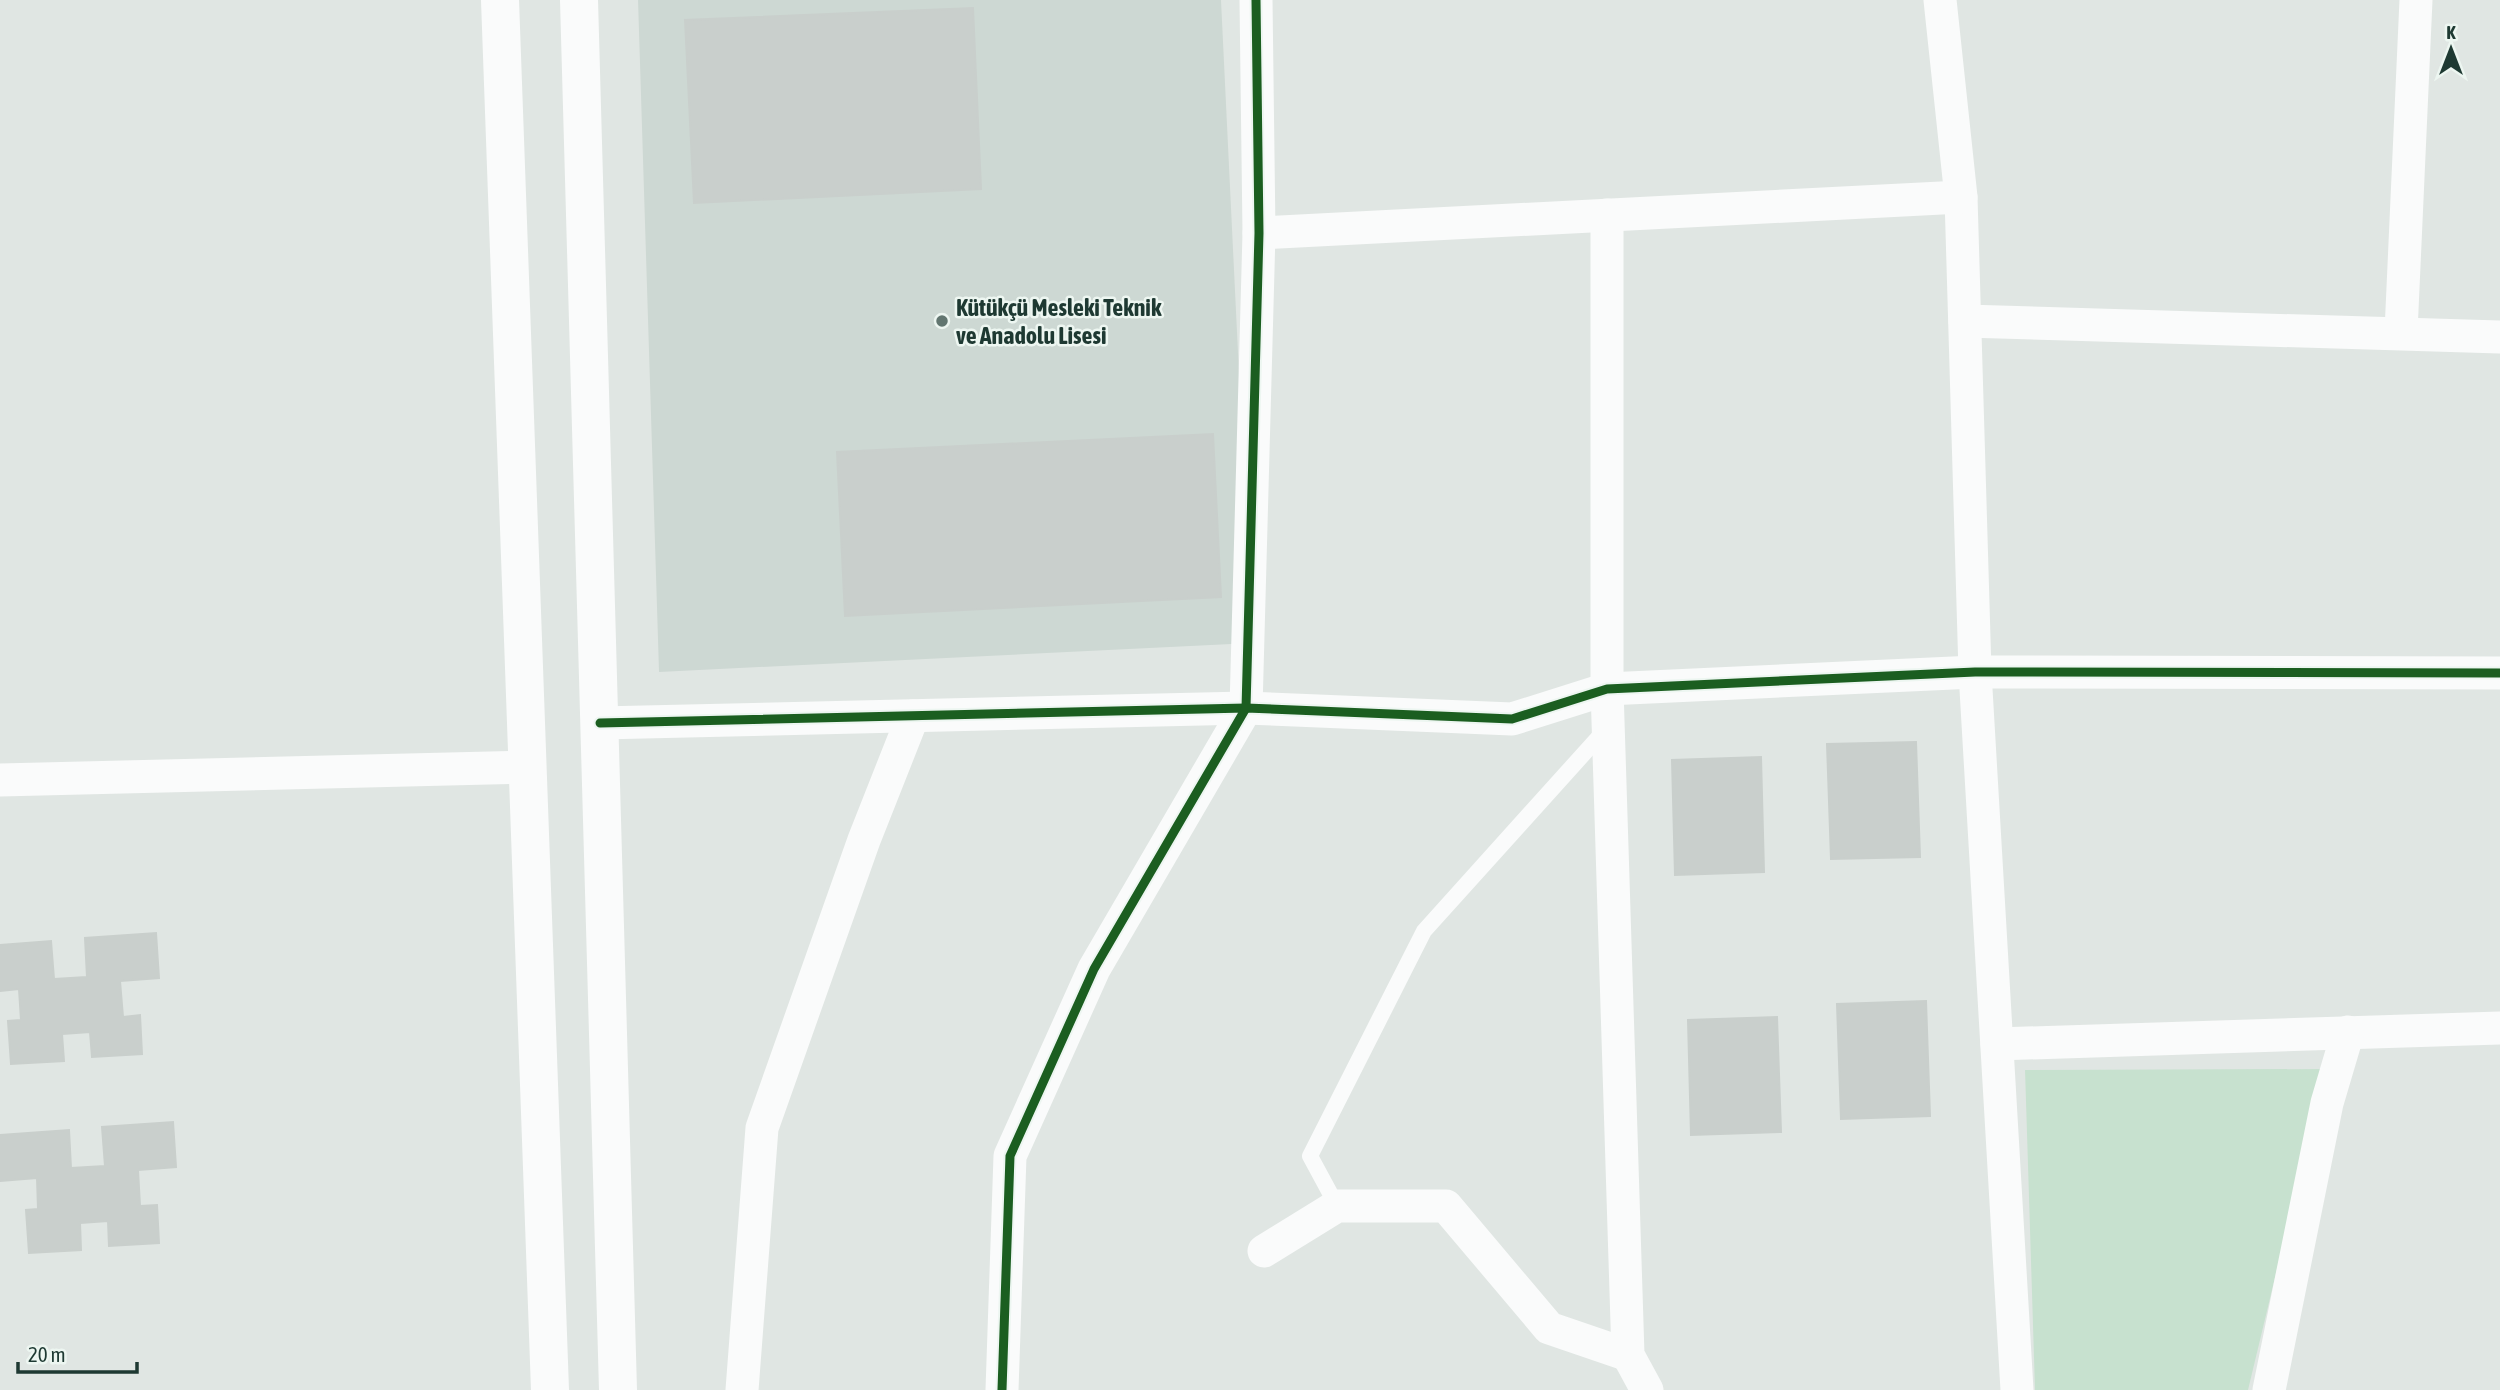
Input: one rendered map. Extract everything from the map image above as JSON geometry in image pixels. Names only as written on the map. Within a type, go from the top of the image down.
[{"type":"main road","points":[[500,0],[550,1390]]},
{"type":"main road","points":[[579,0],[618,1390]]},
{"type":"street","points":[[1002,1390],[1010,1156],[1094,969],[1246,708],[1259,233],[1256,0]]},
{"type":"street","points":[[1940,0],[1961,197],[1975,672],[2017,1390]]},
{"type":"street","points":[[2402,332],[2416,0]]},
{"type":"street","points":[[1259,233],[1961,197]]},
{"type":"street","points":[[1607,215],[1607,689],[1628,1355],[1647,1390]]},
{"type":"street","points":[[1965,321],[2500,337]]},
{"type":"street","points":[[600,723],[1246,708],[1512,719],[1607,689],[1975,672],[2500,673]]},
{"type":"street","points":[[742,1390],[762,1128],[864,840],[913,716]]},
{"type":"street","points":[[0,780],[527,767]]},
{"type":"street","points":[[1997,1044],[2500,1028]]},
{"type":"street","points":[[2269,1390],[2327,1103],[2348,1032]]},
{"type":"street","points":[[1264,1251],[1337,1206],[1446,1206],[1549,1328],[1628,1355]]},
{"type":"lane","points":[[1337,1206],[1310,1156],[1424,932],[1610,724]]},
{"type":"shaded area","name":"Kütükçü Mesleki Teknik ve Anadolu Lisesi","points":[[638,0],[1221,0],[1252,643],[659,672]]},
{"type":"green space","points":[[2325,1069],[2248,1390],[2035,1390],[2025,1070]]},
{"type":"building","points":[[973,8],[981,189],[694,203],[685,20]]},
{"type":"building","points":[[1213,434],[1221,597],[845,616],[837,452]]},
{"type":"building","points":[[1916,742],[1920,857],[1831,859],[1827,744]]},
{"type":"building","points":[[1761,757],[1764,872],[1675,875],[1672,760]]},
{"type":"building","points":[[156,933],[159,978],[120,981],[123,1017],[140,1015],[142,1054],[92,1057],[90,1032],[62,1034],[64,1061],[11,1064],[8,1021],[21,1020],[19,989],[0,991],[0,945],[51,941],[54,979],[87,977],[85,938]]},
{"type":"building","points":[[1926,1001],[1930,1116],[1841,1119],[1837,1004]]},
{"type":"building","points":[[1777,1017],[1781,1132],[1691,1135],[1688,1020]]},
{"type":"building","points":[[173,1122],[176,1167],[138,1170],[140,1206],[157,1205],[159,1243],[109,1246],[108,1221],[80,1223],[81,1250],[29,1253],[26,1210],[38,1209],[37,1178],[0,1181],[0,1135],[69,1130],[71,1168],[105,1166],[102,1127]]},
{"type":"cycle path","points":[[1002,1390],[1010,1156],[1094,969],[1246,708],[1259,233],[1256,0]]},
{"type":"cycle path","points":[[600,723],[1246,708],[1512,719],[1607,689],[1975,672],[2500,673]]},
{"type":"place","name":"Kütükçü Mesleki Teknik ve Anadolu Lisesi","points":[[942,321]]}]
